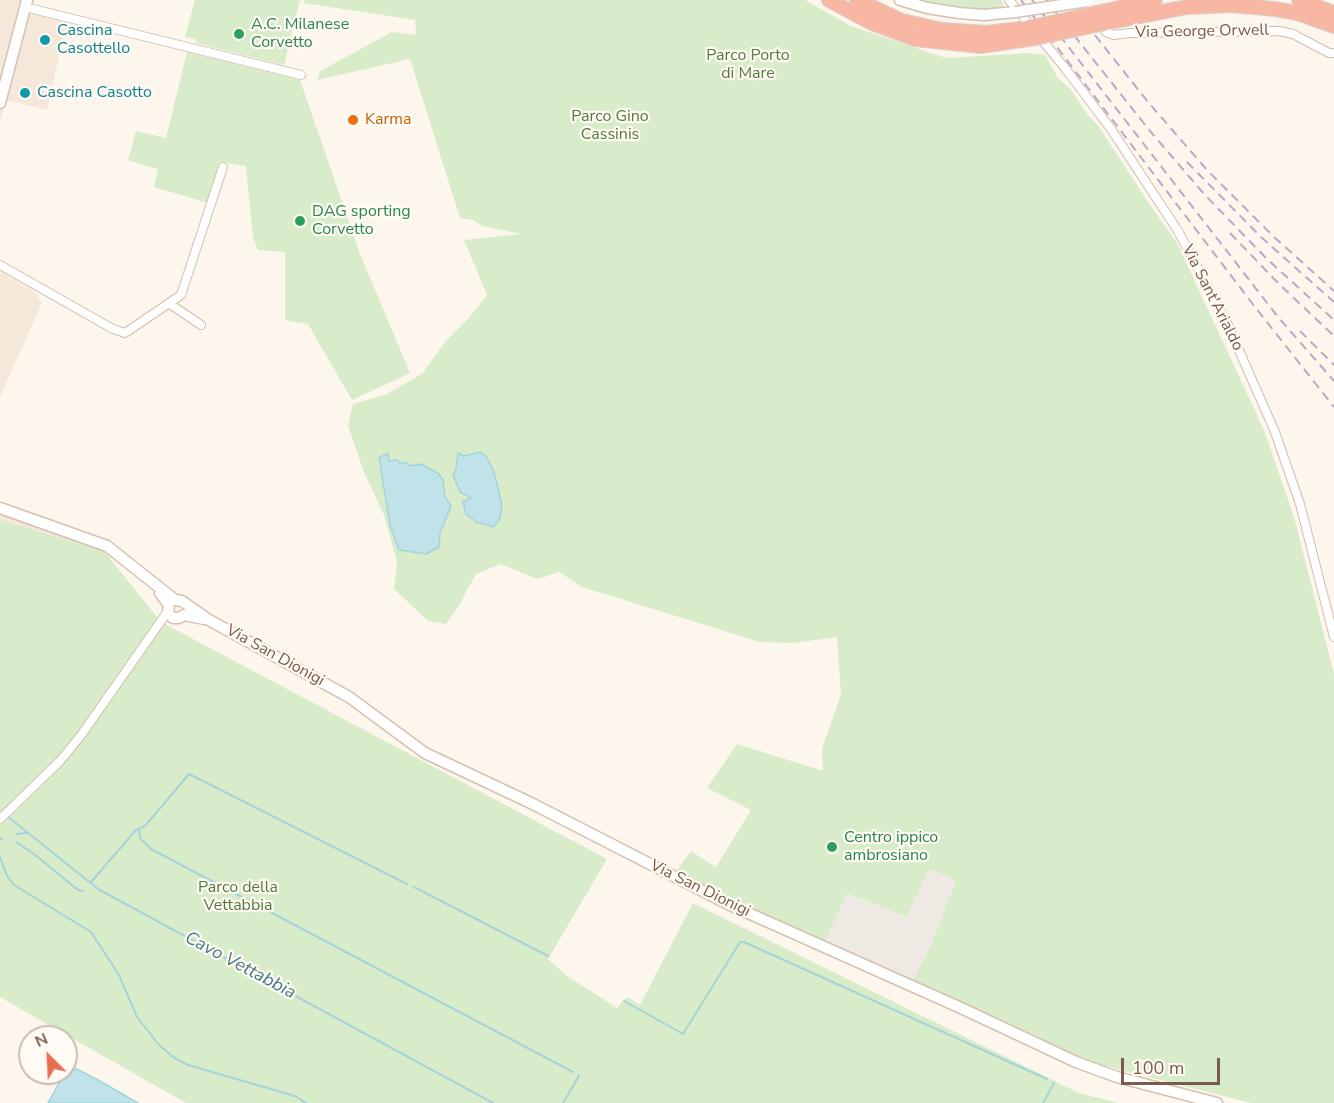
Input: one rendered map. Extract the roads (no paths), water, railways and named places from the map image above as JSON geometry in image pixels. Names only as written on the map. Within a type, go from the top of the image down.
[{"type":"highway","points":[[829,0],[872,24],[915,39],[981,46],[1031,33],[1093,8],[1155,0]]},
{"type":"highway","points":[[857,0],[902,21],[936,29],[987,33],[1031,33]]},
{"type":"highway","points":[[1299,0],[1334,13]]},
{"type":"highway","points":[[1093,8],[1232,5],[1275,9],[1305,15],[1334,26]]},
{"type":"street","points":[[900,0],[959,14],[984,15],[1093,8]]},
{"type":"street","name":"Via Sant'Arialdo","points":[[1008,0],[1065,68],[1111,129],[1178,231],[1227,323],[1275,432],[1300,504],[1334,637]]},
{"type":"street","points":[[0,103],[4,71],[26,4],[301,75]]},
{"type":"street","name":"Via George Orwell","points":[[1093,8],[1106,32],[1114,35],[1286,31],[1329,53],[1334,53]]},
{"type":"street","points":[[0,265],[120,332],[128,331],[181,295],[223,167]]},
{"type":"street","points":[[170,304],[201,326]]},
{"type":"street","name":"Via San Dionigi","points":[[0,508],[107,546],[153,582],[171,608],[180,618],[185,610],[183,601],[171,608]]},
{"type":"street","points":[[0,819],[60,761],[82,734],[171,608]]},
{"type":"street","name":"Via San Dionigi","points":[[185,610],[209,620],[349,697],[425,753],[533,804],[729,904],[1076,1062],[1117,1077],[1217,1103]]},
{"type":"water","points":[[480,452],[486,456],[494,472],[502,505],[500,519],[493,527],[476,522],[466,514],[463,502],[471,498],[460,492],[453,475],[458,453],[464,456]]},
{"type":"water","points":[[388,453],[389,461],[398,460],[400,464],[406,462],[410,466],[421,464],[439,474],[443,480],[445,497],[451,506],[440,533],[439,547],[426,554],[399,550],[390,525],[379,458]]},
{"type":"water","points":[[78,1070],[138,1103],[48,1103],[58,1085],[78,1085]]},
{"type":"waterway","points":[[91,882],[136,830],[145,826],[189,774],[407,884]]},
{"type":"waterway","name":"Cavo Vettabbia","points":[[7,816],[98,889],[493,1103]]},
{"type":"waterway","points":[[139,829],[140,838],[151,849],[573,1072]]},
{"type":"waterway","points":[[17,834],[26,833]]},
{"type":"waterway","points":[[16,842],[78,890],[83,891]]},
{"type":"waterway","points":[[0,857],[7,876],[14,885],[91,932],[119,975],[137,1017],[159,1045],[173,1057],[188,1065],[295,1096],[306,1103]]},
{"type":"waterway","points":[[414,887],[548,956]]},
{"type":"waterway","points":[[624,1001],[683,1034],[740,942],[744,942],[1047,1079]]},
{"type":"waterway","points":[[563,1103],[578,1075]]},
{"type":"waterway","points":[[1043,1103],[1054,1083]]},
{"type":"railway","points":[[1021,0],[1334,407]]},
{"type":"railway","points":[[1032,0],[1278,317],[1334,381]]},
{"type":"railway","points":[[1046,0],[1150,131],[1205,195],[1267,259],[1334,320]]},
{"type":"railway","points":[[1067,0],[1148,102],[1207,170],[1273,236],[1334,291]]},
{"type":"railway","points":[[1187,162],[1261,237],[1334,302]]},
{"type":"railway","points":[[1230,233],[1334,336]]},
{"type":"railway","points":[[1300,331],[1334,365]]},
{"type":"place","name":"A.C. Milanese Corvetto","points":[[239,34]]},
{"type":"place","name":"Cascina Casottello","points":[[45,40]]},
{"type":"place","name":"Cascina Casotto","points":[[25,93]]},
{"type":"place","name":"Karma","points":[[353,120]]},
{"type":"place","name":"DAG sporting Corvetto","points":[[300,221]]},
{"type":"place","name":"Centro ippico ambrosiano","points":[[832,847]]},
{"type":"park label","name":"Parco Porto di Mare","points":[[748,65]]},
{"type":"park label","name":"Parco Gino Cassinis","points":[[610,126]]},
{"type":"park label","name":"Parco della Vettabbia","points":[[238,897]]}]
